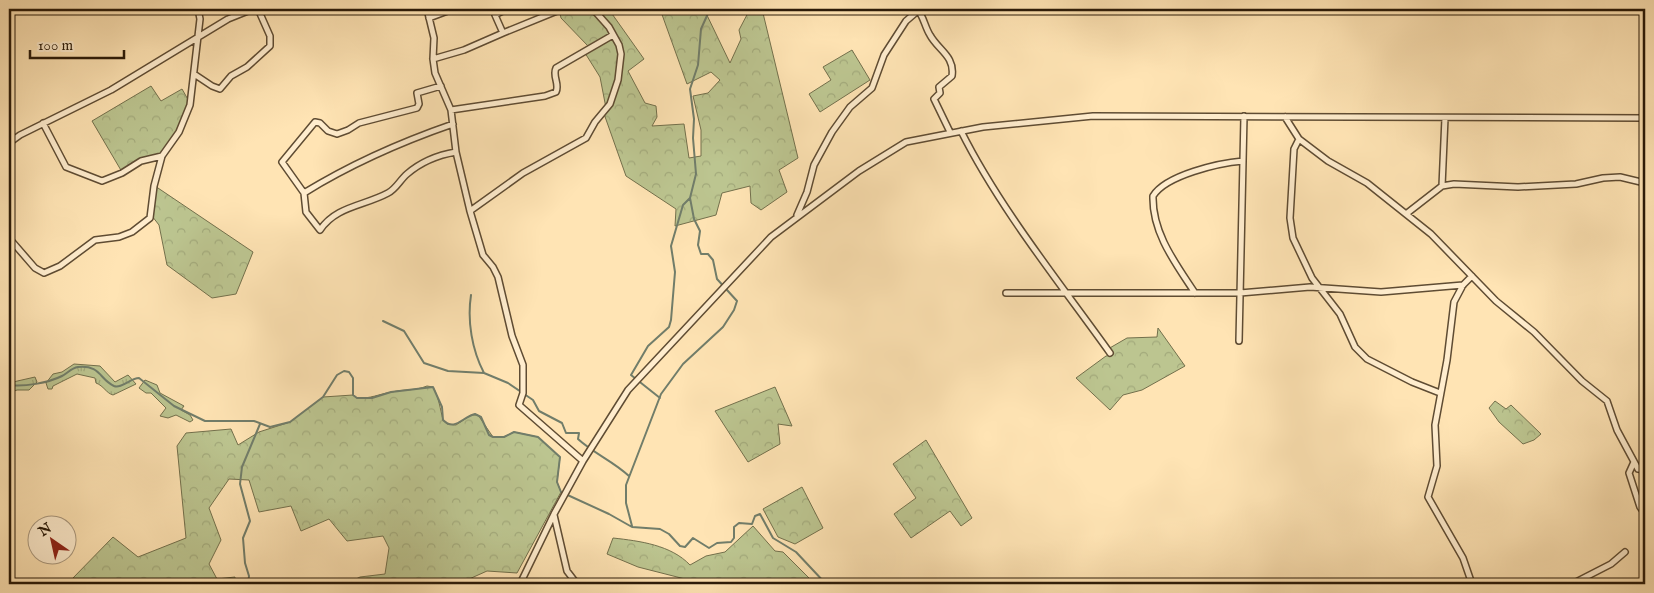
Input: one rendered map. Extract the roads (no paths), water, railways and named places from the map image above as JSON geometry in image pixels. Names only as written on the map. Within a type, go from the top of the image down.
[{"type":"street","points":[[9,238],[35,268],[44,273],[60,266],[95,240],[119,237],[132,232],[150,218],[154,186],[162,156],[185,119],[190,102],[200,19],[198,9]]},
{"type":"street","points":[[9,143],[43,123],[111,90],[228,19],[253,9]]},
{"type":"street","points":[[194,74],[220,89],[231,76],[247,67],[270,46],[270,36],[258,9]]},
{"type":"street","points":[[427,9],[434,38],[433,59],[435,73],[451,110],[456,152],[470,211],[483,254],[498,277],[512,336],[523,365],[523,393],[519,405],[583,461]]},
{"type":"street","points":[[429,18],[453,9]]},
{"type":"street","points":[[502,33],[495,15],[507,9]]},
{"type":"street","points":[[433,59],[464,50],[562,9]]},
{"type":"street","points":[[470,211],[523,173],[586,138],[594,122],[610,104],[618,80],[621,54],[613,35],[593,9]]},
{"type":"street","points":[[797,216],[807,192],[814,165],[832,132],[850,107],[872,88],[884,55],[906,21],[919,9],[930,35],[950,58],[953,69],[952,76],[939,87],[940,93],[934,99],[950,132]]},
{"type":"street","points":[[451,110],[545,96],[556,92],[558,88],[554,73],[556,68],[613,35]]},
{"type":"street","points":[[441,86],[417,93],[420,104],[418,108],[359,123],[343,132],[331,132],[317,122],[312,124],[282,162],[304,193],[306,212],[320,230],[326,221],[342,211],[392,190],[407,174],[425,161],[456,152]]},
{"type":"street","points":[[520,584],[554,514],[583,461],[628,390],[771,237],[889,150],[906,142],[962,130],[1093,116],[1645,118]]},
{"type":"street","points":[[1239,341],[1244,116]]},
{"type":"street","points":[[1285,117],[1298,139],[1328,161],[1367,184],[1431,234],[1496,301],[1534,332],[1582,381],[1607,401],[1617,430],[1634,462],[1638,469],[1645,470]]},
{"type":"street","points":[[1442,186],[1445,118]]},
{"type":"street","points":[[43,123],[66,167],[98,180],[106,180],[141,160],[162,156]]},
{"type":"street","points":[[304,193],[349,166],[416,136],[453,124]]},
{"type":"street","points":[[962,130],[998,192],[1066,293],[1110,353]]},
{"type":"street","points":[[1298,139],[1294,149],[1290,218],[1293,238],[1318,287],[1340,314],[1355,347],[1367,359],[1412,382],[1440,393]]},
{"type":"street","points":[[1195,293],[1162,240],[1153,213],[1153,196],[1160,187],[1205,168],[1243,161]]},
{"type":"street","points":[[1406,214],[1442,186],[1454,184],[1518,187],[1576,184],[1603,178],[1620,177],[1645,183]]},
{"type":"street","points":[[1472,276],[1454,302],[1447,360],[1435,425],[1437,466],[1428,497],[1463,558],[1472,584]]},
{"type":"street","points":[[1006,293],[1240,293],[1318,287],[1381,292],[1464,286]]},
{"type":"street","points":[[1634,462],[1630,473],[1640,507],[1645,514]]},
{"type":"street","points":[[554,514],[567,571],[577,584]]},
{"type":"street","points":[[1572,584],[1612,564],[1625,552]]},
{"type":"waterway","points":[[632,526],[626,503],[626,485],[661,394],[683,364],[723,327],[734,310],[737,301],[717,279],[713,260],[708,254],[701,254],[698,245],[700,231],[694,219],[690,198],[696,174],[693,138],[694,119],[690,89],[698,65],[701,29],[710,9]]},
{"type":"waterway","points":[[660,398],[631,375],[648,346],[669,327],[675,272],[671,246],[683,205],[690,198]]},
{"type":"waterway","points":[[471,295],[470,325],[476,355],[484,373],[508,383],[533,400],[539,411],[562,423],[566,433],[579,433],[578,439],[629,476]]},
{"type":"waterway","points":[[383,321],[404,331],[424,363],[448,371],[484,373]]},
{"type":"waterway","points":[[9,385],[29,385],[43,382],[62,376],[78,367],[86,367],[96,370],[109,383],[117,387],[139,378],[174,406],[205,421],[254,421],[270,427],[290,422],[323,397],[337,375],[344,371],[349,372],[353,378],[353,395],[357,398],[372,398],[391,392],[433,387],[442,407],[443,420],[451,425],[459,423],[475,414],[481,417],[489,435],[493,437],[504,437],[514,432],[538,437],[560,457],[557,482],[561,492],[632,527],[660,529],[669,534],[680,546],[685,547],[693,538],[709,548],[717,543],[731,542],[734,538],[734,527],[739,523],[752,524],[755,516],[760,514],[773,538],[796,552],[826,584]]},
{"type":"waterway","points":[[248,584],[249,576],[245,563],[243,538],[250,521],[240,484],[242,467],[260,424]]}]
